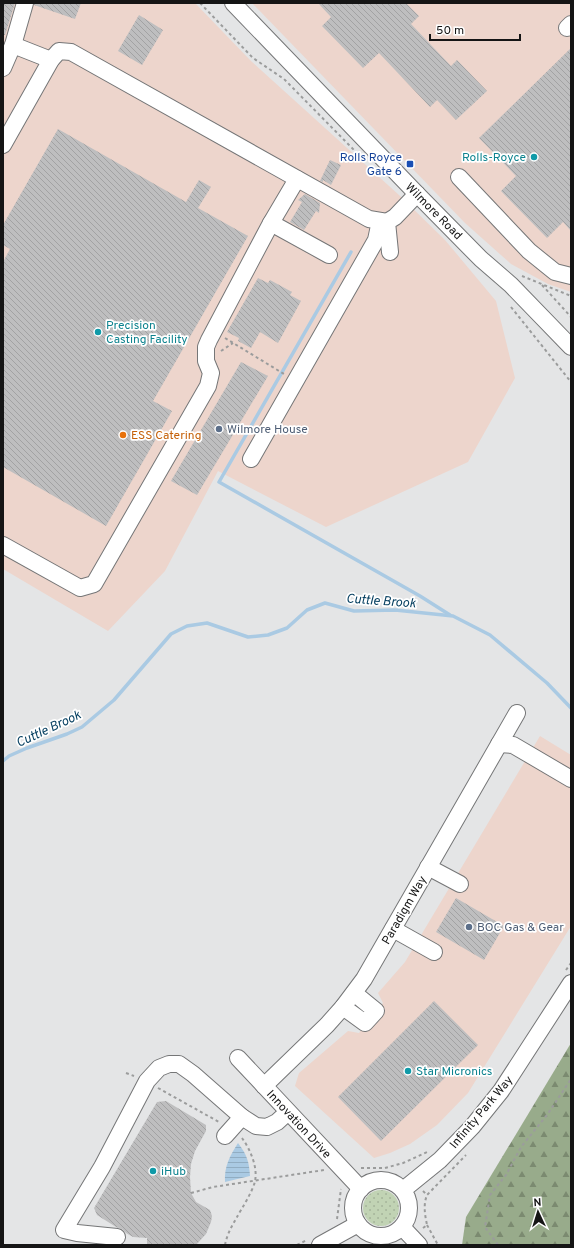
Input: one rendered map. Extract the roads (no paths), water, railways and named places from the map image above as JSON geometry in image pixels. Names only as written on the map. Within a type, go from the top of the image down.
[{"type":"street","points":[[3,68],[13,45],[25,3]]},
{"type":"street","name":"Wilmore Road","points":[[233,3],[417,194],[481,258],[511,285],[571,347]]},
{"type":"street","points":[[13,45],[51,60]]},
{"type":"street","points":[[3,145],[51,60],[59,51],[71,52],[369,218],[383,222],[395,217],[417,194]]},
{"type":"street","points":[[458,176],[529,250],[555,272],[571,276]]},
{"type":"street","points":[[3,545],[80,588],[94,584],[208,386],[211,373],[206,361],[206,347],[271,223],[297,179]]},
{"type":"street","points":[[383,222],[390,252]]},
{"type":"street","points":[[251,459],[376,240],[383,222]]},
{"type":"street","points":[[271,223],[329,255]]},
{"type":"street","name":"Paradigm Way","points":[[264,1086],[322,1030],[343,1007],[364,979],[517,713]]},
{"type":"street","points":[[499,744],[513,745],[571,779]]},
{"type":"street","points":[[428,867],[460,884]]},
{"type":"street","points":[[393,929],[434,952]]},
{"type":"street","name":"Infinity Park Way","points":[[403,1190],[440,1160],[472,1127],[501,1091],[567,979]]},
{"type":"street","points":[[343,1007],[365,1023],[376,1011],[354,993]]},
{"type":"street","name":"Innovation Drive","points":[[238,1058],[356,1184]]},
{"type":"street","points":[[117,1237],[77,1233],[64,1230],[102,1167],[147,1081],[160,1068],[169,1064],[179,1064],[193,1074],[233,1127],[266,1127],[277,1122],[288,1112]]},
{"type":"street","points":[[320,1245],[352,1228],[374,1235],[384,1236],[394,1233],[410,1236],[407,1218],[410,1209],[408,1199],[403,1190],[396,1184],[387,1180],[356,1184],[352,1228]]},
{"type":"water","points":[[238,1143],[247,1158],[250,1176],[225,1182],[225,1171],[228,1161]]},
{"type":"waterway","points":[[351,252],[219,482],[420,596],[450,615]]},
{"type":"waterway","name":"Cuttle Brook","points":[[3,761],[9,756],[27,748],[82,727],[114,700],[171,634],[187,626],[207,623],[248,637],[268,635],[287,628],[307,610],[325,603],[354,611],[395,610],[453,616],[490,635],[547,683],[571,708]]},
{"type":"place","name":"Rolls-Royce","points":[[534,157]]},
{"type":"place","name":"Rolls Royce Gate 6","points":[[410,164]]},
{"type":"place","name":"Precision Casting Facility","points":[[98,332]]},
{"type":"place","name":"Wilmore House","points":[[219,429]]},
{"type":"place","name":"ESS Catering","points":[[123,435]]},
{"type":"place","name":"BOC Gas & Gear","points":[[469,927]]},
{"type":"place","name":"Star Micronics","points":[[408,1071]]},
{"type":"place","name":"iHub","points":[[153,1171]]}]
